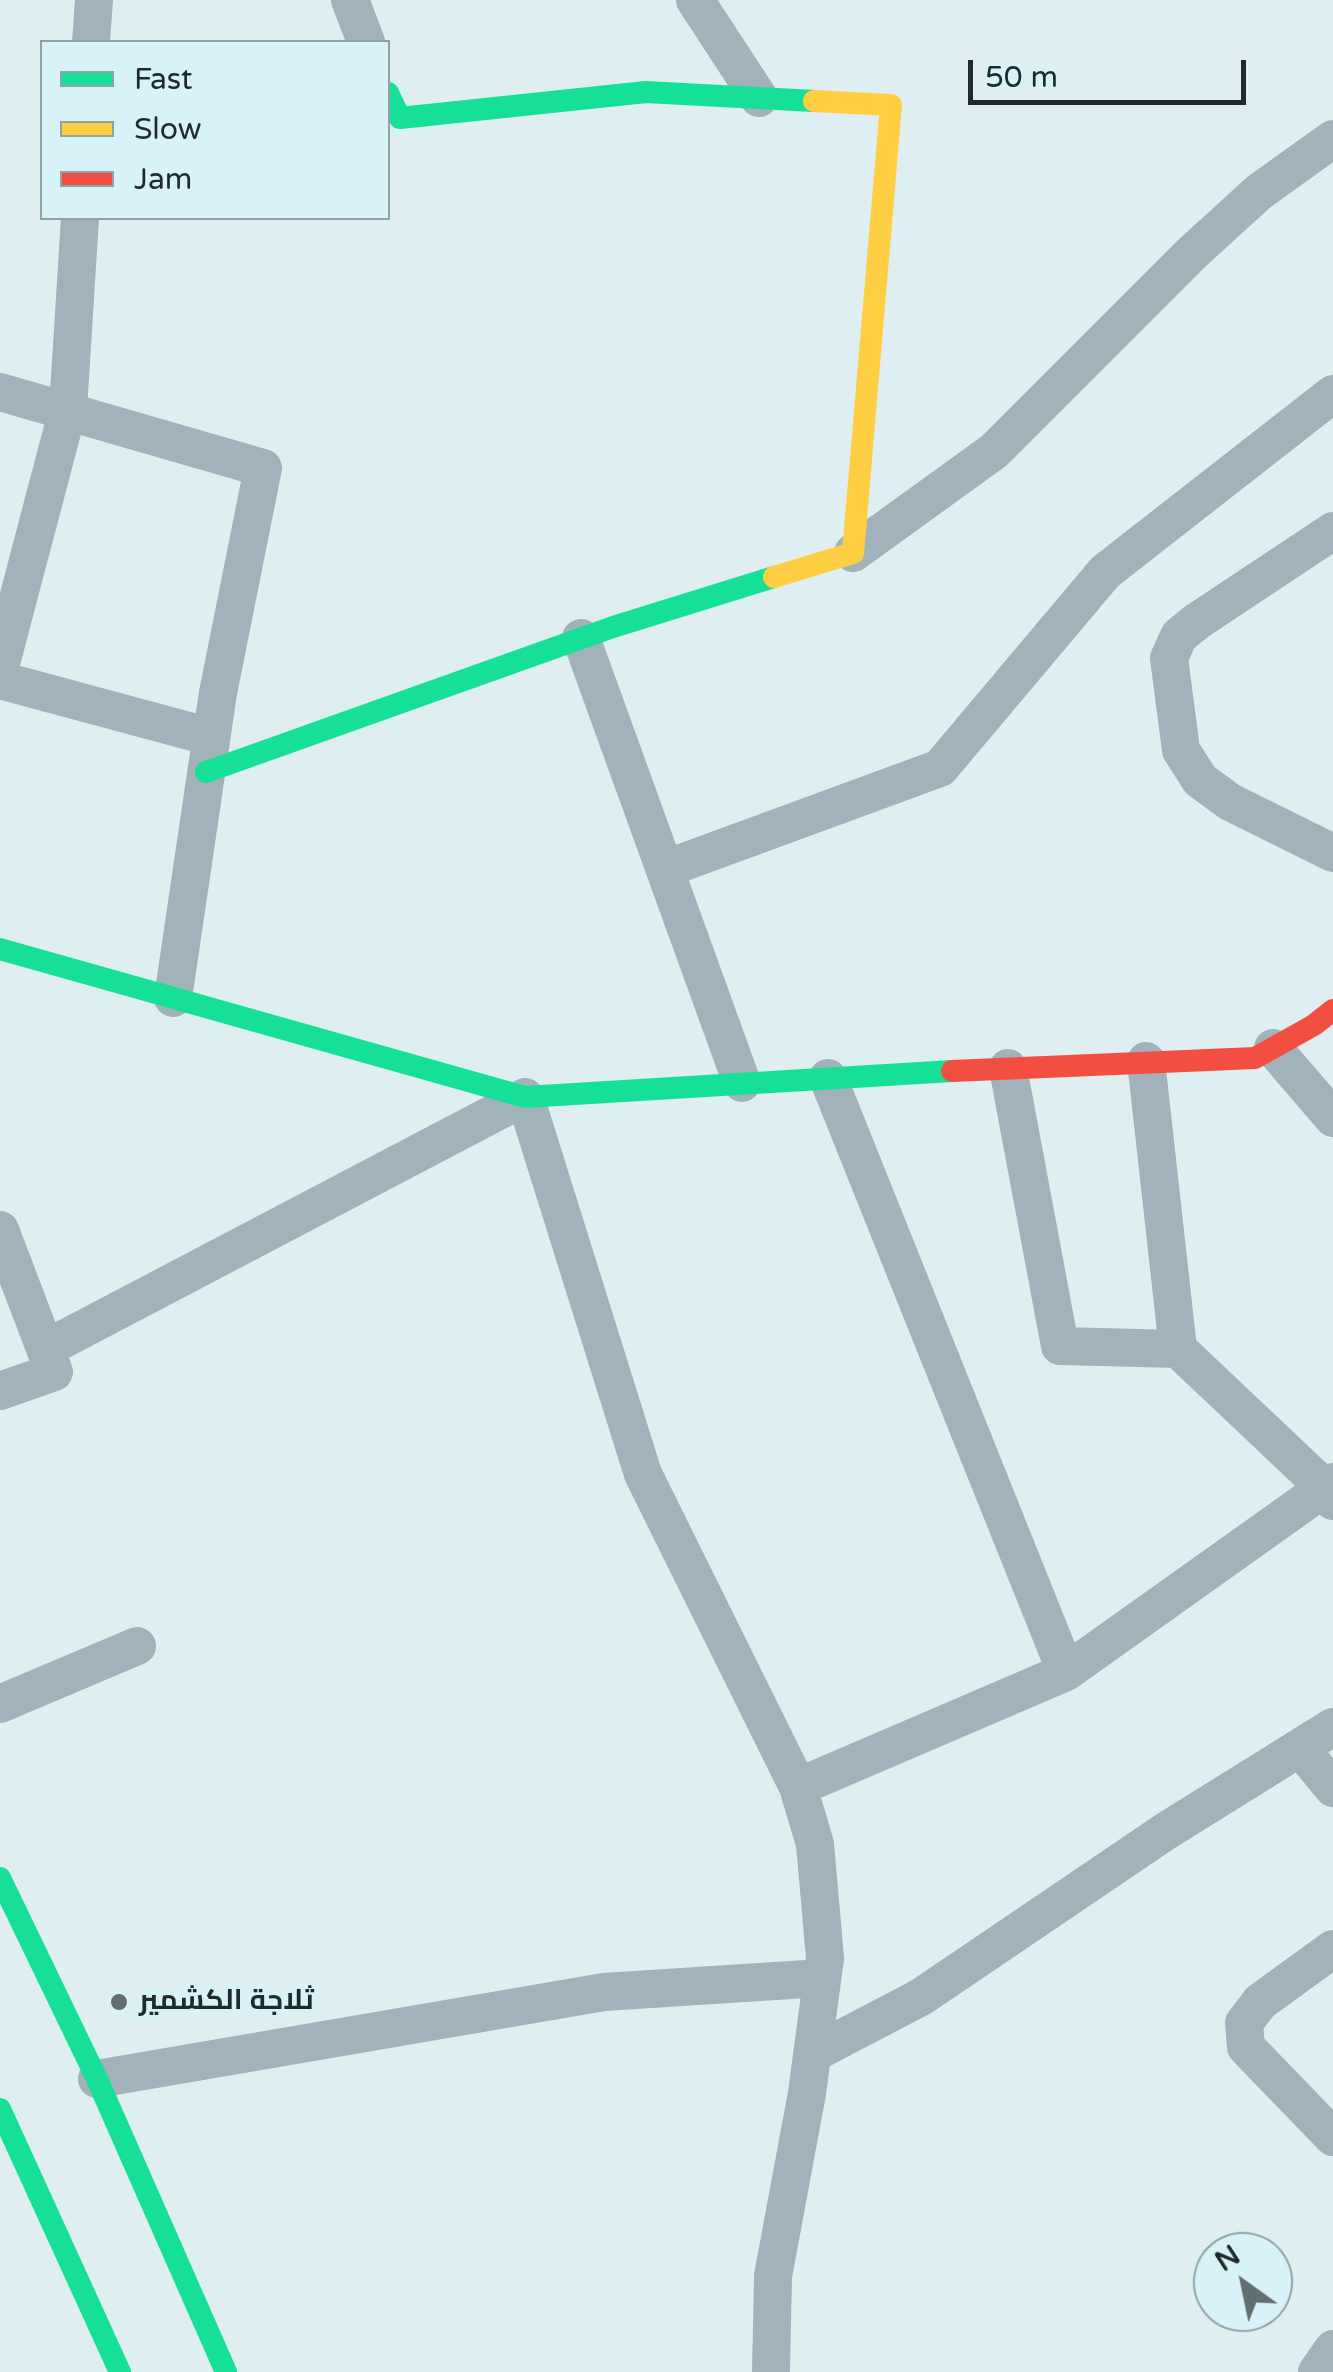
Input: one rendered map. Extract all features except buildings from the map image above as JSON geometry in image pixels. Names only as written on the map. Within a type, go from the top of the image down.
[{"type":"street","points":[[91,40],[94,0]]},
{"type":"street","points":[[350,0],[365,40]]},
{"type":"street","points":[[694,0],[758,98]]},
{"type":"street","points":[[390,97],[400,118],[646,92],[892,105],[853,553]]},
{"type":"street","points":[[0,680],[209,755],[853,553],[994,451],[1232,216],[1333,139]]},
{"type":"street","points":[[0,667],[68,409],[80,220]]},
{"type":"street","points":[[0,392],[263,468],[209,755],[172,998]]},
{"type":"street","points":[[665,869],[940,768],[1105,572],[1333,394]]},
{"type":"street","points":[[1333,531],[1196,622],[1180,636],[1169,658],[1180,750],[1200,780],[1230,802],[1333,853]]},
{"type":"street","points":[[581,638],[742,1082]]},
{"type":"street","points":[[0,950],[525,1097],[742,1082],[1255,1058],[1333,1010]]},
{"type":"street","points":[[1273,1048],[1333,1118]]},
{"type":"street","points":[[798,1787],[1066,1672],[1330,1490],[1178,1349],[1146,1061]]},
{"type":"street","points":[[1008,1068],[1060,1346],[1178,1349]]},
{"type":"street","points":[[828,1078],[1066,1672]]},
{"type":"street","points":[[45,1349],[525,1097]]},
{"type":"street","points":[[525,1097],[643,1474],[798,1787],[815,1844],[824,1958],[812,2054],[774,2276],[771,2372]]},
{"type":"street","points":[[0,1230],[54,1372],[0,1391]]},
{"type":"street","points":[[0,1704],[137,1646]]},
{"type":"street","points":[[812,2054],[922,1996],[1166,1832],[1333,1727]]},
{"type":"street","points":[[1300,1748],[1333,1788]]},
{"type":"street","points":[[0,1878],[98,2079],[226,2372]]},
{"type":"street","points":[[1333,1949],[1260,2002],[1244,2024],[1246,2048],[1333,2137]]},
{"type":"street","points":[[98,2079],[604,1992],[822,1978]]},
{"type":"street","points":[[0,2109],[120,2372]]},
{"type":"street","points":[[1317,2372],[1333,2349]]},
{"type":"traffic: fast","points":[[390,97],[400,118],[646,92],[814,101]]},
{"type":"traffic: fast","points":[[206,772],[613,627],[774,577]]},
{"type":"traffic: fast","points":[[0,949],[525,1097],[952,1071]]},
{"type":"traffic: fast","points":[[0,1878],[97,2079],[226,2372]]},
{"type":"traffic: fast","points":[[0,2109],[120,2372]]},
{"type":"traffic: slow","points":[[774,577],[853,553],[891,105],[814,101]]},
{"type":"traffic: jam","points":[[952,1071],[1255,1058],[1333,1010]]},
{"type":"place","name":"ثلاجة الكشمير","points":[[119,2002]]}]
